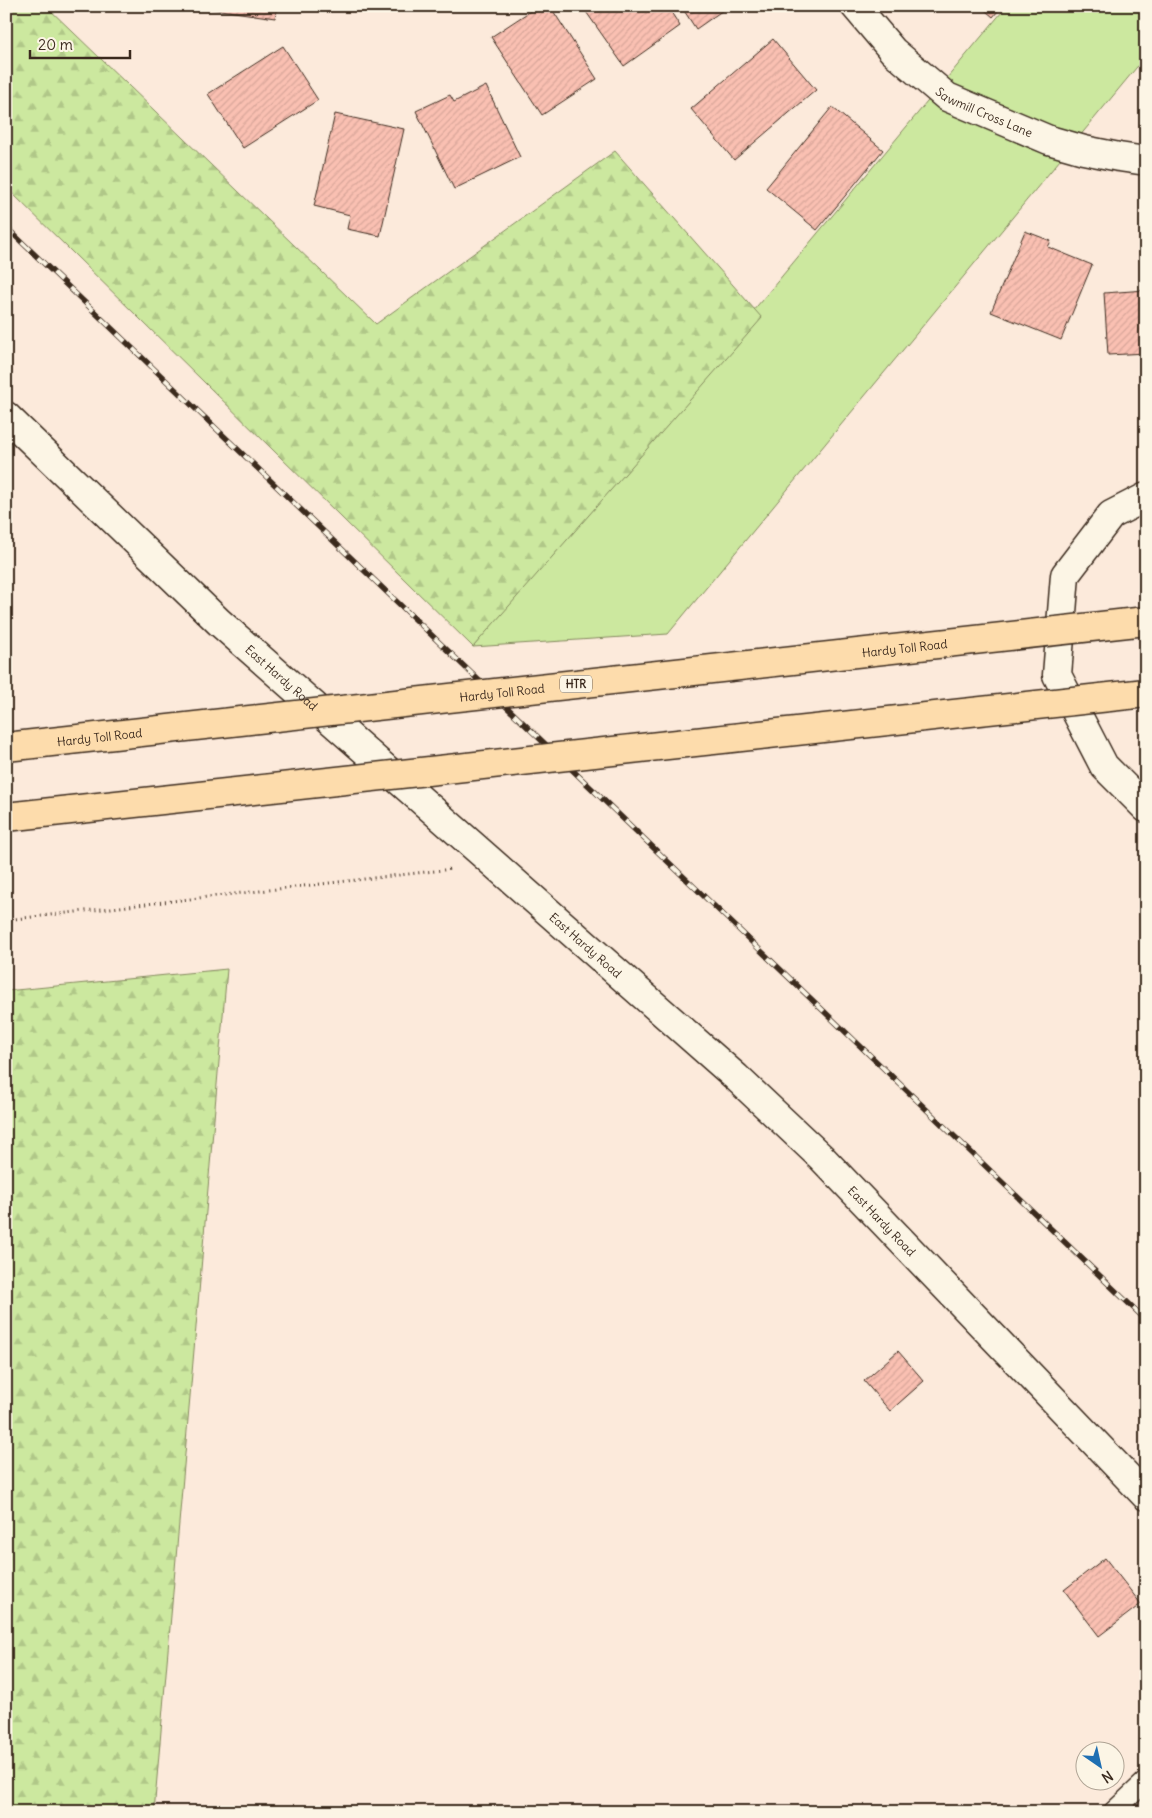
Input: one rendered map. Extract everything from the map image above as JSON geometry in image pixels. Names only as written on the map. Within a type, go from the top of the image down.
[{"type":"highway","name":"Hardy Toll Road","points":[[6,747],[1146,621]]},
{"type":"highway","points":[[6,817],[1146,693]]},
{"type":"street","name":"Sawmill Cross Lane","points":[[855,6],[893,51],[946,97],[1049,140],[1119,158],[1146,161]]},
{"type":"street","name":"East Hardy Road","points":[[6,416],[219,622],[736,1077],[821,1157],[1146,1496]]},
{"type":"street","points":[[1146,497],[1111,514],[1065,575],[1058,675],[1104,766],[1146,808]]},
{"type":"lane","points":[[1113,1812],[1146,1781]]},
{"type":"path","points":[[6,920],[495,864]]},
{"type":"green space","points":[[6,6],[46,6],[376,324],[615,151],[762,318],[473,647],[6,187]]},
{"type":"green space","points":[[1007,6],[1146,6],[1146,56],[668,634],[473,647]]},
{"type":"green space","points":[[227,969],[154,1812],[6,1812],[6,991]]},
{"type":"building","points":[[193,6],[277,6],[275,18]]},
{"type":"building","points":[[538,6],[550,6],[597,79],[542,115],[491,37]]},
{"type":"building","points":[[582,6],[667,6],[680,26],[624,66]]},
{"type":"building","points":[[681,6],[725,6],[726,8],[696,29]]},
{"type":"building","points":[[980,6],[1002,6],[993,17]]},
{"type":"building","points":[[773,39],[816,90],[734,160],[691,109]]},
{"type":"building","points":[[283,46],[318,100],[243,148],[208,94]]},
{"type":"building","points":[[486,86],[520,157],[454,189],[416,111],[450,95],[454,102]]},
{"type":"building","points":[[832,107],[883,150],[817,230],[766,188]]},
{"type":"building","points":[[335,114],[404,129],[380,236],[347,229],[350,215],[314,206]]},
{"type":"building","points":[[1025,231],[1051,241],[1048,247],[1092,265],[1061,340],[991,312]]},
{"type":"building","points":[[1146,290],[1146,353],[1108,355],[1104,293]]},
{"type":"building","points":[[898,1351],[924,1381],[890,1411],[864,1381]]},
{"type":"building","points":[[1105,1558],[1141,1604],[1099,1636],[1064,1590]]},
{"type":"railway","points":[[6,227],[1146,1320]]}]
